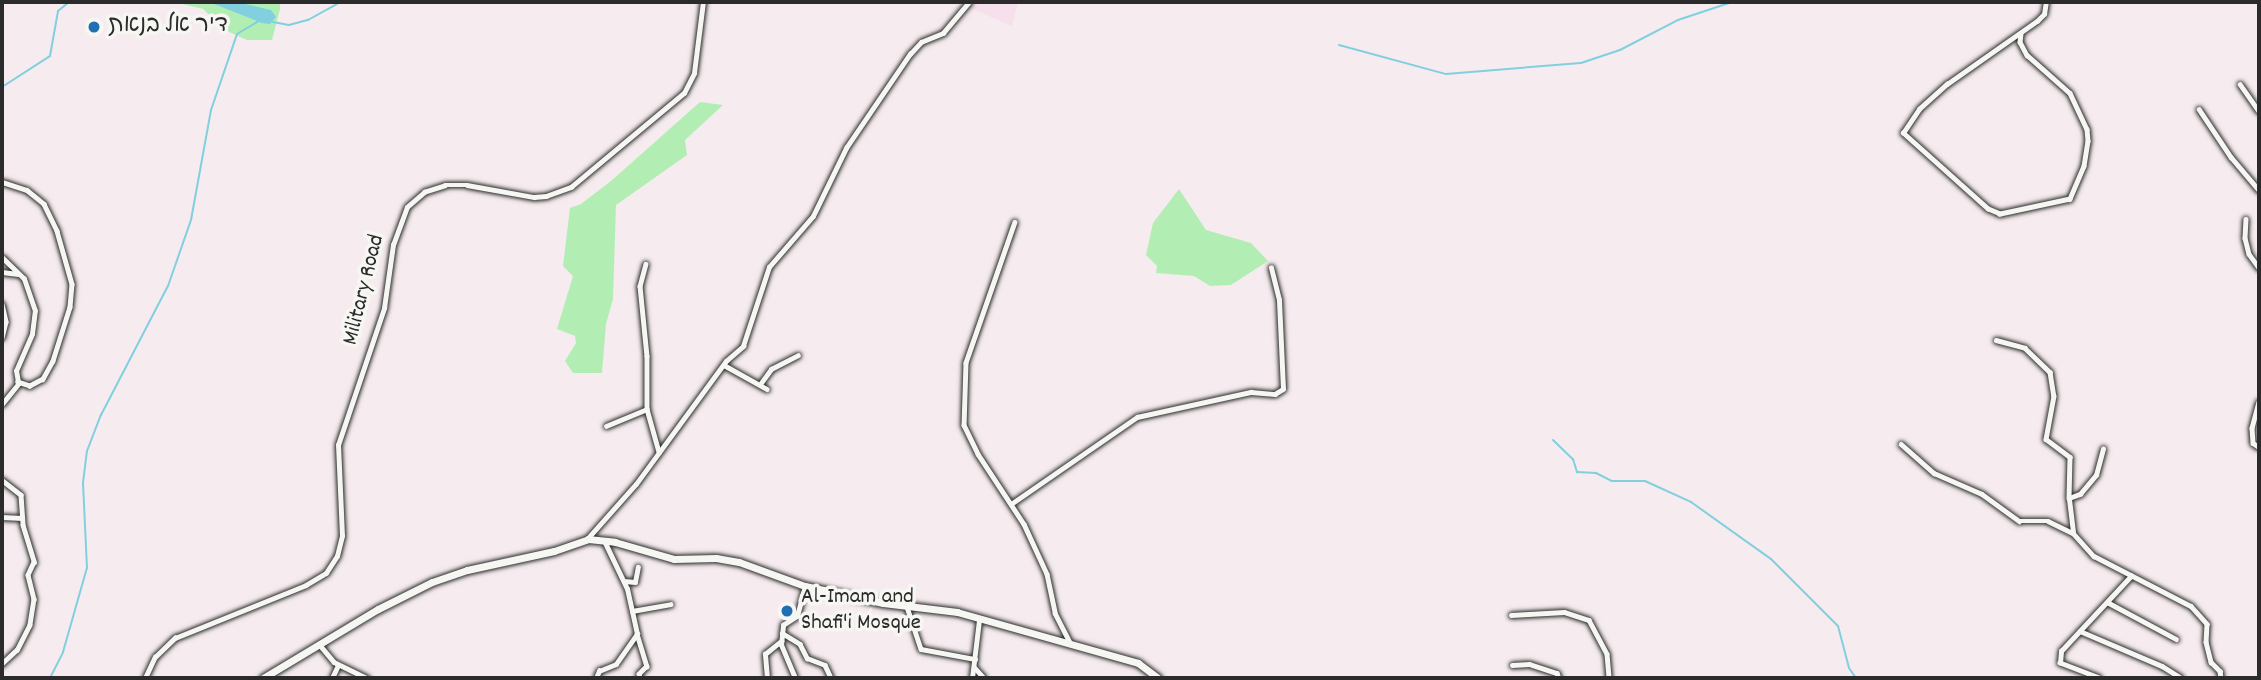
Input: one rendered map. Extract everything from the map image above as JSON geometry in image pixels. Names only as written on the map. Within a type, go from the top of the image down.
[{"type":"street","name":"Military Road","points":[[145,678],[155,657],[175,638],[306,585],[326,573],[337,556],[342,536],[338,445],[384,308],[393,245],[407,207],[425,192],[445,185],[467,185],[534,197],[546,196],[570,187],[684,93],[694,73],[698,23],[703,2]]},
{"type":"street","points":[[588,539],[659,453],[724,365],[743,346],[769,267],[813,216],[846,148],[910,54],[921,42],[944,32],[969,2]]},
{"type":"street","points":[[2021,34],[2020,42],[2027,55],[2070,93],[2087,129],[2088,141],[2084,166],[2070,199],[2000,214],[1988,209],[1903,133],[1919,109],[1947,84],[2021,34],[2044,14],[2046,2]]},
{"type":"street","points":[[2240,84],[2259,111]]},
{"type":"street","points":[[2199,109],[2231,157],[2259,190]]},
{"type":"street","points":[[2,182],[27,190],[44,204],[57,231],[72,284],[68,318],[50,369],[34,385],[19,383]]},
{"type":"street","points":[[2246,219],[2245,238],[2249,254],[2259,268]]},
{"type":"street","points":[[1015,222],[966,363],[964,425],[978,454],[1024,524],[1047,574],[1055,613],[1070,642]]},
{"type":"street","points":[[2,258],[24,279],[33,302],[35,321],[16,371],[19,383]]},
{"type":"street","points":[[2,258],[2,271],[14,272],[24,279]]},
{"type":"street","points":[[646,264],[639,286],[647,356],[646,409],[659,453]]},
{"type":"street","points":[[1011,504],[1137,417],[1251,393],[1275,394],[1283,389],[1279,300],[1271,268]]},
{"type":"street","points":[[2,304],[6,322],[2,338]]},
{"type":"street","points":[[1996,340],[2025,348],[2050,372],[2054,396],[2046,439],[2070,457],[2069,498],[2073,533]]},
{"type":"street","points":[[761,384],[771,369],[798,355]]},
{"type":"street","points":[[724,365],[767,389]]},
{"type":"street","points":[[2,404],[19,383]]},
{"type":"street","points":[[2259,402],[2252,435],[2253,443],[2259,447]]},
{"type":"street","points":[[606,426],[646,409]]},
{"type":"street","points":[[1901,444],[1934,473],[1982,494],[2019,521],[2048,521],[2073,533],[2095,556],[2191,606],[2207,624],[2206,642],[2211,662],[2220,671],[2221,678]]},
{"type":"street","points":[[2069,498],[2080,494],[2096,475],[2103,449]]},
{"type":"street","points":[[2,480],[21,495],[22,517],[34,556],[28,575],[34,608],[22,643],[2,664]]},
{"type":"street","points":[[2,517],[22,517]]},
{"type":"street","points":[[263,678],[318,644],[432,582],[467,570],[554,551],[588,539],[603,540],[674,559],[716,558],[739,562],[805,586],[906,606],[957,612],[1138,663],[1158,678]]},
{"type":"street","points":[[603,540],[623,581],[647,666],[639,674],[640,678]]},
{"type":"street","points":[[623,581],[635,582],[638,567]]},
{"type":"street","points":[[2099,678],[2060,663],[2061,651],[2109,603],[2131,576]]},
{"type":"street","points":[[795,678],[781,640],[783,625],[797,616],[805,586]]},
{"type":"street","points":[[2109,603],[2176,639]]},
{"type":"street","points":[[632,611],[670,604]]},
{"type":"street","points":[[906,606],[913,618],[916,640],[921,649],[975,659]]},
{"type":"street","points":[[1511,615],[1564,612],[1589,620],[1607,654],[1609,678]]},
{"type":"street","points":[[972,678],[979,620]]},
{"type":"street","points":[[2080,631],[2162,666],[2181,678]]},
{"type":"street","points":[[782,633],[800,644],[807,657],[825,665],[831,678]]},
{"type":"street","points":[[596,678],[599,671],[616,664],[637,634]]},
{"type":"street","points":[[767,678],[765,654],[781,640]]},
{"type":"street","points":[[318,644],[338,664],[367,678]]},
{"type":"street","points":[[332,678],[338,664]]},
{"type":"street","points":[[1512,665],[1529,664],[1557,673],[1559,678]]},
{"type":"street","points":[[974,667],[984,678]]},
{"type":"shaded area","points":[[968,2],[1018,2],[1012,26],[965,6]]},
{"type":"green space","points":[[174,2],[280,2],[280,9],[272,40],[247,40],[227,31],[203,9]]},
{"type":"green space","points":[[700,102],[723,105],[685,140],[687,155],[616,205],[613,299],[606,324],[602,373],[573,373],[565,361],[576,343],[575,336],[557,329],[573,276],[563,266],[570,208],[581,204],[611,181]]},
{"type":"green space","points":[[1179,189],[1206,230],[1251,243],[1268,261],[1231,285],[1210,286],[1194,276],[1156,273],[1157,266],[1146,255],[1153,223]]},
{"type":"water","points":[[209,2],[237,2],[271,10],[276,17],[270,24],[262,23]]},
{"type":"waterway","points":[[2,87],[50,56],[58,11],[69,2]]},
{"type":"waterway","points":[[273,22],[289,25],[308,20],[341,2]]},
{"type":"waterway","points":[[1339,45],[1446,74],[1581,63],[1620,50],[1678,20],[1732,2]]},
{"type":"waterway","points":[[50,678],[63,652],[87,568],[83,483],[87,451],[101,415],[168,286],[191,220],[211,110],[237,34],[259,21]]},
{"type":"waterway","points":[[1553,440],[1573,459],[1577,472],[1596,473],[1612,481],[1645,481],[1691,502],[1771,559],[1838,626],[1849,668],[1856,678]]},
{"type":"place","name":"דיר אל בנאת","points":[[94,27]]},
{"type":"place","name":"Al-Imam and Shafi'i Mosque","points":[[787,611]]}]
